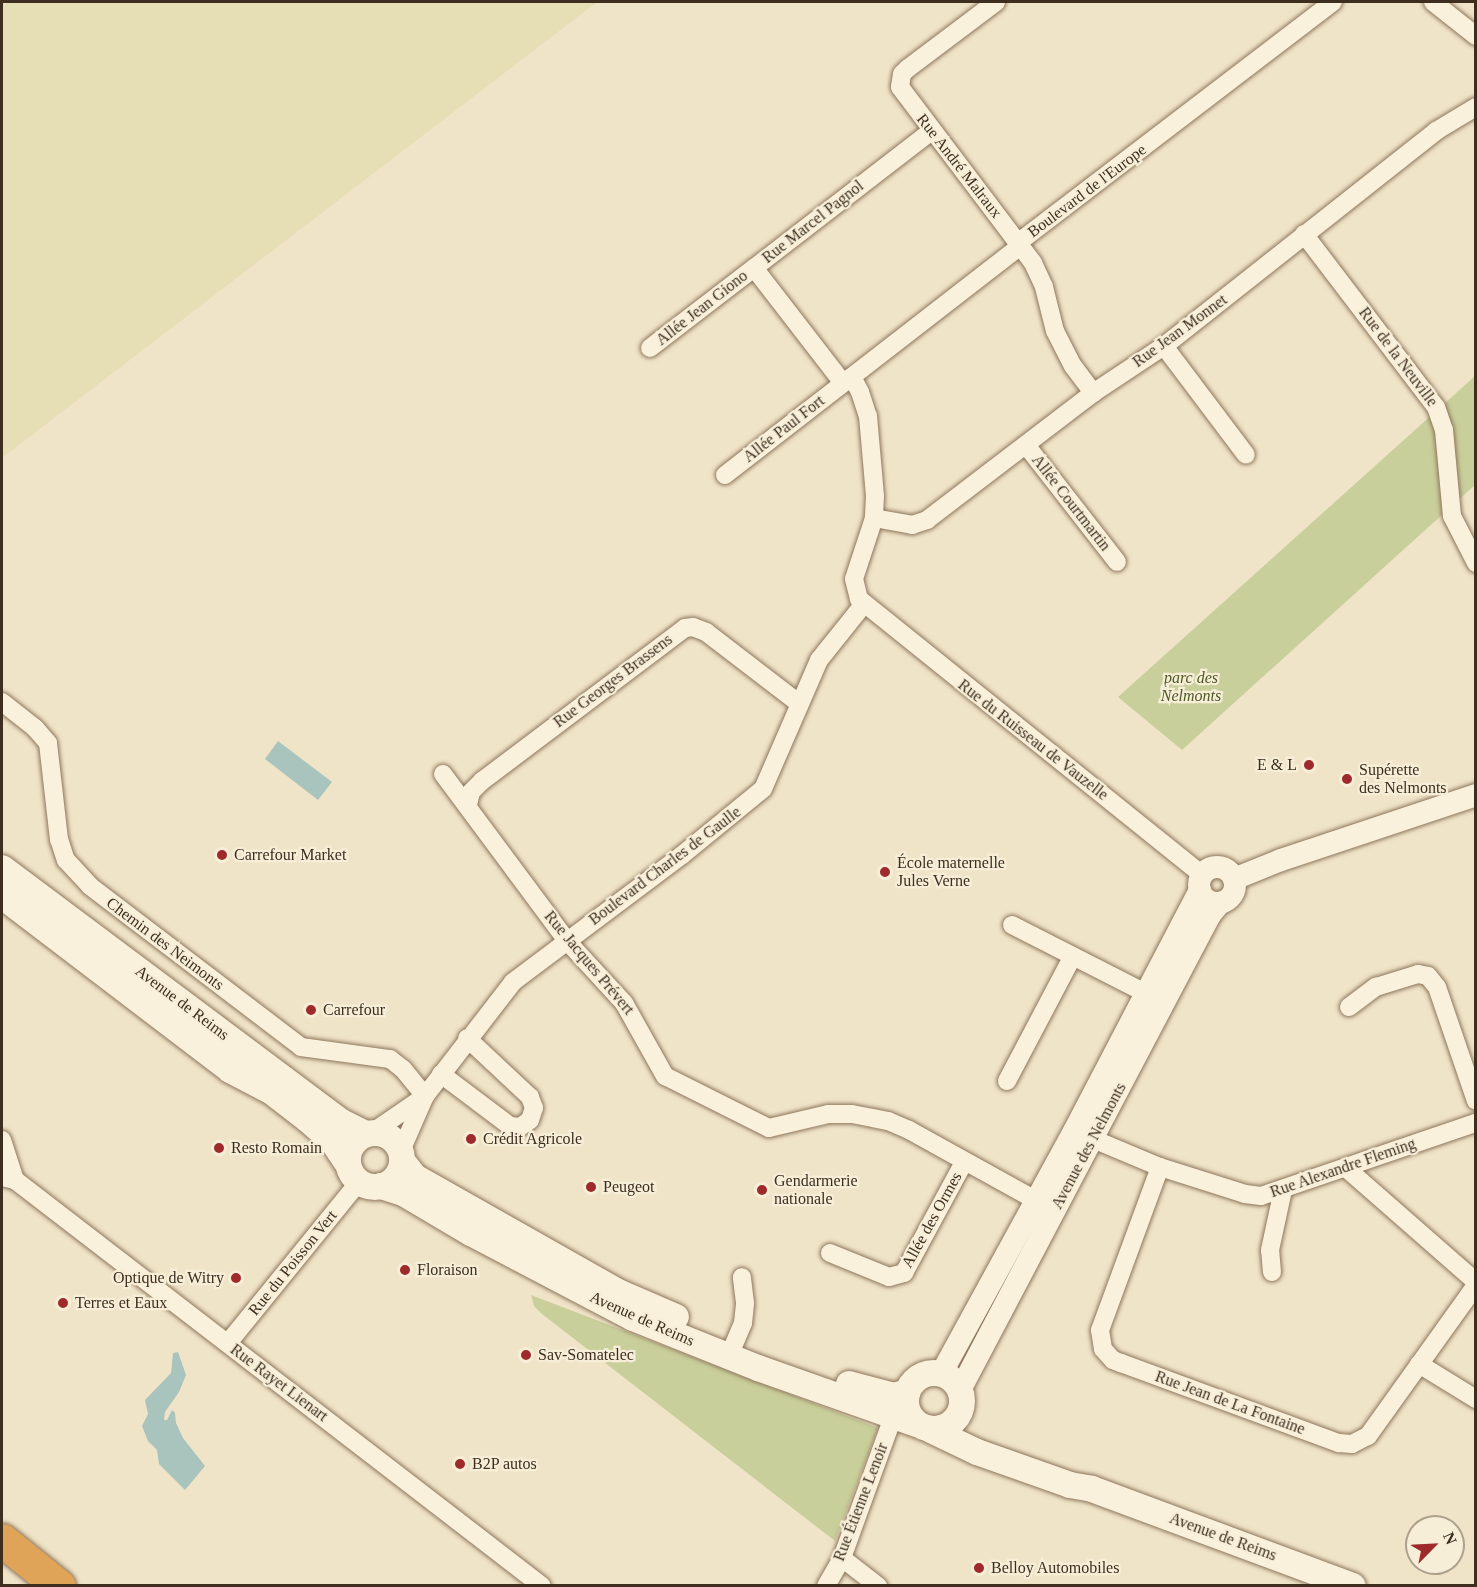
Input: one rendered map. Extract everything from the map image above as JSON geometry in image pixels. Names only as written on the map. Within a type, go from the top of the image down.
[{"type":"highway","points":[[2,1540],[59,1586]]},
{"type":"highway","points":[[2,1569],[22,1586]]},
{"type":"main road","name":"Avenue de Reims","points":[[2,868],[340,1120],[370,1133],[390,1137],[416,1177],[618,1292],[731,1349],[987,1455],[1070,1485],[1092,1489],[1353,1586]]},
{"type":"main road","name":"Avenue de Reims","points":[[2,896],[230,1070],[272,1092],[307,1119],[333,1142],[362,1177],[405,1194],[471,1233],[633,1318],[873,1392],[894,1396],[907,1392]]},
{"type":"main road","points":[[370,1133],[352,1145],[362,1177],[396,1177],[401,1156]]},
{"type":"main road","points":[[933,1373],[954,1391],[954,1422],[939,1429],[913,1424],[906,1410],[907,1392],[918,1377],[933,1373]]},
{"type":"main road","name":"Avenue de Reims","points":[[954,1391],[970,1425],[990,1443],[1077,1478],[1092,1489]]},
{"type":"street","name":"Rue André Malraux","points":[[996,2],[902,74],[900,87],[1019,245],[1041,278],[1060,342],[1093,393]]},
{"type":"street","name":"Boulevard de l'Europe","points":[[847,380],[1019,245],[1023,239],[1333,2]]},
{"type":"street","points":[[1433,2],[1476,36]]},
{"type":"street","name":"Rue Jean Monnet","points":[[874,518],[905,525],[920,523],[1093,393],[1164,346],[1436,130],[1476,107]]},
{"type":"street","name":"Rue Marcel Pagnol","points":[[847,380],[754,268],[932,131]]},
{"type":"street","name":"Rue de la Neuville","points":[[1304,234],[1436,406],[1444,430],[1452,516],[1476,563]]},
{"type":"street","name":"Allée Jean Giono","points":[[650,348],[754,268]]},
{"type":"street","points":[[1164,346],[1246,454]]},
{"type":"street","points":[[847,380],[860,392],[868,416],[875,495],[874,518],[854,579],[856,594],[863,605]]},
{"type":"street","name":"Allée Paul Fort","points":[[725,475],[847,380]]},
{"type":"street","name":"Allée Courtmartin","points":[[1026,445],[1117,562]]},
{"type":"street","name":"Boulevard Charles de Gaulle","points":[[401,1156],[425,1096],[467,1038],[513,982],[757,796],[769,778],[800,704],[828,646],[863,605]]},
{"type":"street","name":"Rue du Ruisseau de Vauzelle","points":[[863,605],[1201,882]]},
{"type":"street","name":"Rue Georges Brassens","points":[[468,806],[471,792],[482,782],[685,628],[693,627],[706,632],[800,704]]},
{"type":"street","name":"Chemin des Neimonts","points":[[2,702],[35,728],[48,743],[59,839],[66,860],[90,886],[301,1047],[390,1059],[403,1069],[425,1096]]},
{"type":"street","name":"Rue Jacques Prévert","points":[[443,774],[567,941],[624,1003],[657,1065],[670,1079],[769,1128],[828,1114],[878,1119],[909,1130],[1046,1206]]},
{"type":"street","points":[[1220,903],[1210,901],[1201,882],[1211,868],[1222,868],[1234,879],[1272,863],[1476,795]]},
{"type":"street","name":"Avenue des Nelmonts","points":[[954,1391],[1046,1206],[1155,998],[1210,915],[1220,903],[1232,895],[1234,879]]},
{"type":"street","name":"Avenue des Nelmonts","points":[[1155,998],[1201,882]]},
{"type":"street","points":[[1012,924],[1155,998]]},
{"type":"street","points":[[1007,1081],[1073,956]]},
{"type":"street","points":[[1349,1007],[1376,987],[1418,974],[1428,976],[1437,987],[1476,1101]]},
{"type":"street","points":[[441,1074],[510,1126],[520,1127],[530,1120],[534,1108],[530,1097],[467,1038]]},
{"type":"street","name":"Boulevard Charles de Gaulle","points":[[370,1133],[391,1122],[425,1096]]},
{"type":"street","name":"Rue Alexandre Fleming","points":[[1083,1135],[1160,1167],[1253,1196],[1283,1190],[1476,1123]]},
{"type":"street","name":"Rue Rayet Lienart","points":[[2,1140],[8,1179],[228,1344],[542,1586]]},
{"type":"street","name":"Allée des Ormes","points":[[830,1253],[889,1277],[904,1273],[964,1162]]},
{"type":"street","name":"Rue Jean de La Fontaine","points":[[1160,1167],[1103,1321],[1100,1335],[1103,1349],[1113,1360],[1121,1363],[1339,1443],[1352,1444],[1368,1436],[1476,1283]]},
{"type":"street","points":[[1346,1168],[1476,1283]]},
{"type":"street","name":"Rue du Poisson Vert","points":[[228,1344],[362,1177]]},
{"type":"street","points":[[1272,1272],[1270,1251],[1283,1190]]},
{"type":"street","points":[[731,1349],[743,1323],[745,1303],[742,1277]]},
{"type":"street","points":[[1419,1364],[1476,1399]]},
{"type":"street","name":"Rue Étienne Lenoir","points":[[826,1586],[913,1424]]},
{"type":"street","points":[[842,1558],[878,1586]]},
{"type":"shaded area","points":[[2,2],[597,2],[2,458]]},
{"type":"green space","name":"parc des Nelmonts","points":[[1475,376],[1475,485],[1182,750],[1118,697]]},
{"type":"green space","points":[[531,1295],[878,1428],[835,1541],[542,1314],[534,1306]]},
{"type":"water","points":[[278,741],[332,782],[318,800],[265,759]]},
{"type":"water","points":[[178,1352],[186,1375],[179,1392],[165,1412],[164,1420],[167,1420],[172,1410],[175,1413],[176,1423],[183,1438],[205,1466],[185,1490],[159,1464],[157,1450],[148,1441],[142,1426],[148,1414],[145,1400],[171,1373],[173,1353]]},
{"type":"place","name":"E & L","points":[[1309,765]]},
{"type":"place","name":"Supérette des Nelmonts","points":[[1347,779]]},
{"type":"place","name":"Carrefour Market","points":[[222,855]]},
{"type":"place","name":"École maternelle Jules Verne","points":[[885,872]]},
{"type":"place","name":"Carrefour","points":[[311,1010]]},
{"type":"place","name":"Crédit Agricole","points":[[471,1139]]},
{"type":"place","name":"Resto Romain","points":[[219,1148]]},
{"type":"place","name":"Peugeot","points":[[591,1187]]},
{"type":"place","name":"Gendarmerie nationale","points":[[762,1190]]},
{"type":"place","name":"Floraison","points":[[405,1270]]},
{"type":"place","name":"Optique de Witry","points":[[236,1278]]},
{"type":"place","name":"Terres et Eaux","points":[[63,1303]]},
{"type":"place","name":"Sav-Somatelec","points":[[526,1355]]},
{"type":"place","name":"B2P autos","points":[[460,1464]]},
{"type":"place","name":"Belloy Automobiles","points":[[979,1568]]}]
